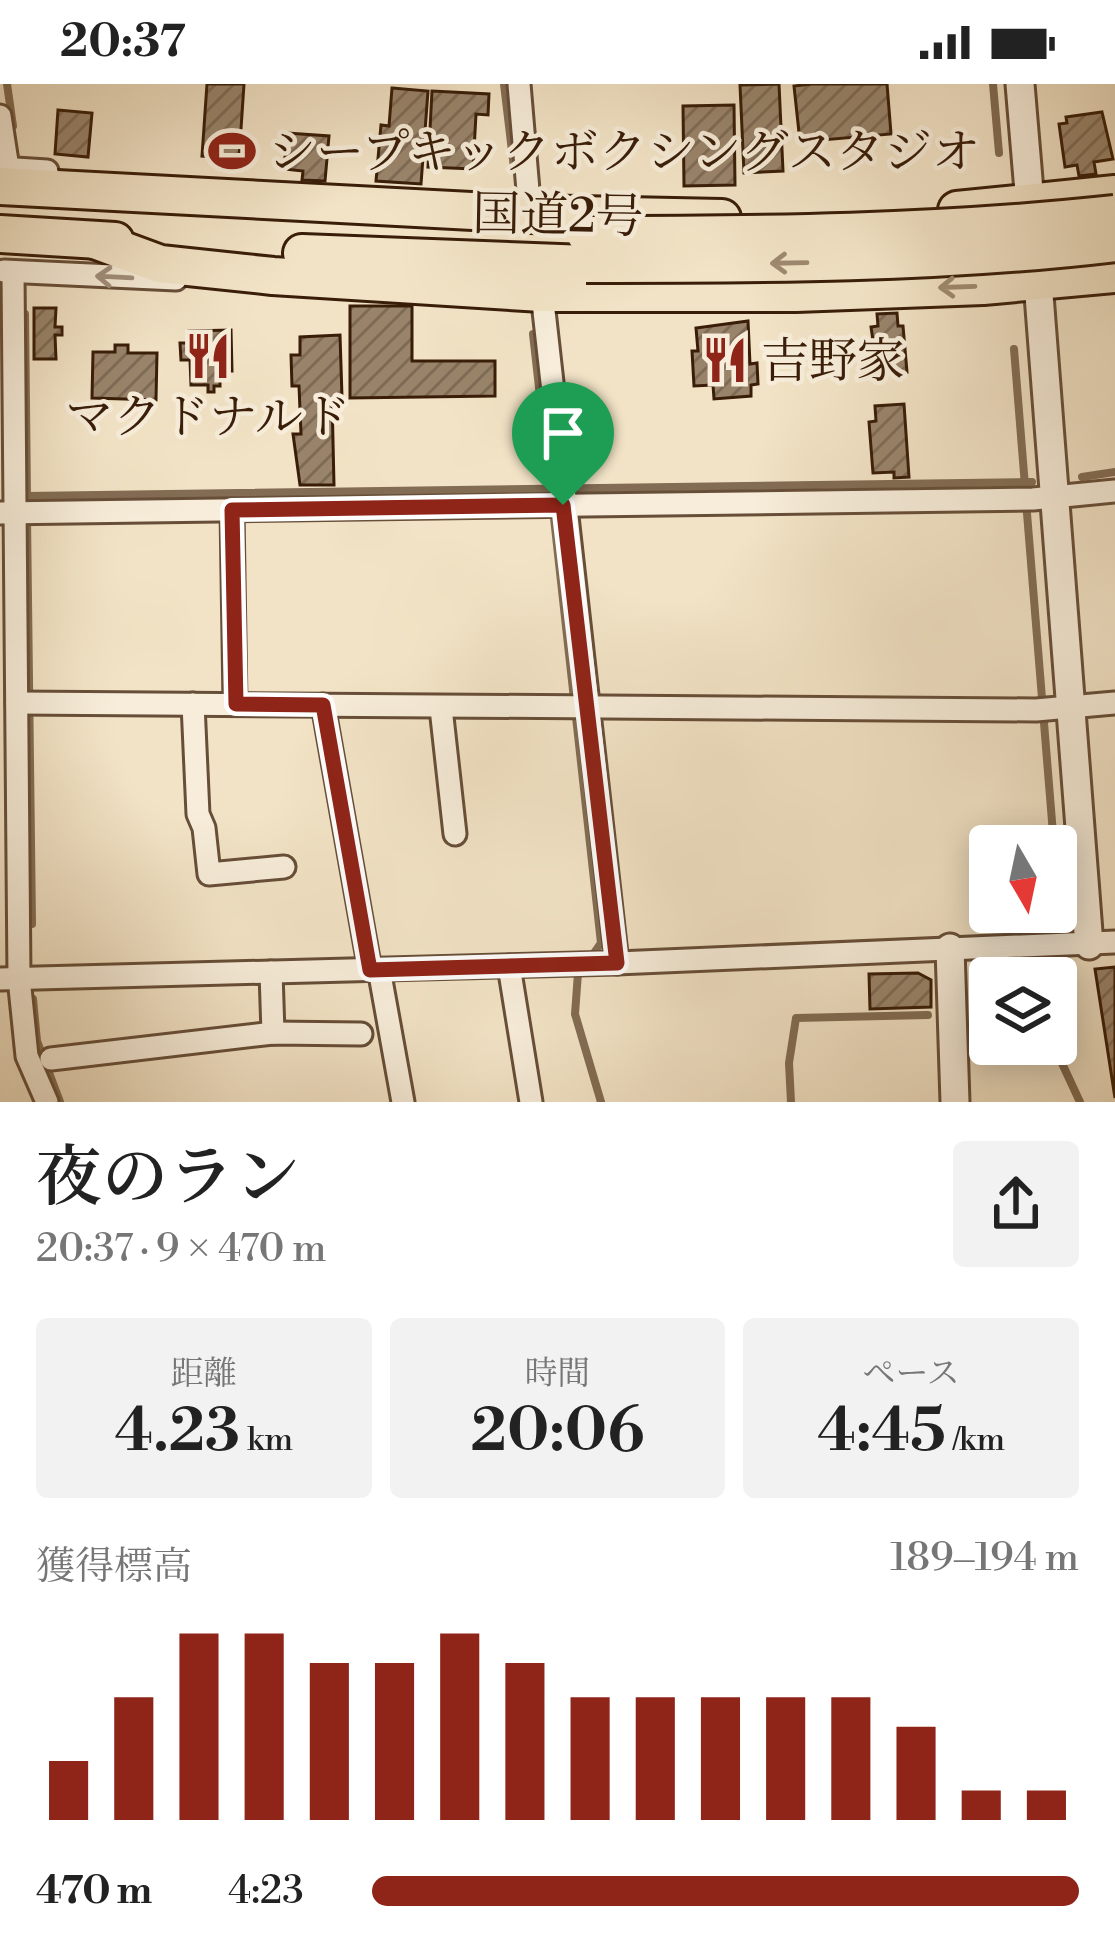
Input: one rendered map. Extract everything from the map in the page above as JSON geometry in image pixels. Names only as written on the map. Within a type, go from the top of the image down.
[{"type":"highway","points":[[3,174],[232,198],[530,214],[781,219],[906,214],[1115,194]]},
{"type":"highway","name":"国道2号","points":[[0,206],[586,250],[837,262],[1115,243]]},
{"type":"highway","name":"国道2号","points":[[0,234],[431,260],[1115,214]]},
{"type":"highway","points":[[94,240],[160,264],[273,276],[542,292],[796,293],[1115,274]]},
{"type":"street","points":[[519,84],[530,214]]},
{"type":"street","points":[[9,979],[617,963],[1080,944],[1052,709],[1036,499],[1038,282],[1020,84]]},
{"type":"street","points":[[0,116],[3,174]]},
{"type":"street","points":[[47,1102],[27,1056],[9,979],[26,703],[6,271],[157,280],[273,276]]},
{"type":"street","points":[[542,292],[579,709],[617,963]]},
{"type":"street","points":[[18,513],[558,499],[1036,499],[1115,491]]},
{"type":"street","points":[[232,510],[236,704]]},
{"type":"street","points":[[26,703],[579,709],[1052,709],[1115,704]]},
{"type":"street","points":[[193,704],[198,814],[209,874],[284,867]]},
{"type":"street","points":[[323,705],[403,1102]]},
{"type":"street","points":[[442,708],[455,834]]},
{"type":"street","points":[[950,948],[955,1102]]},
{"type":"street","points":[[509,966],[531,1102]]},
{"type":"street","points":[[271,972],[273,1033]]},
{"type":"street","points":[[51,1060],[273,1033],[362,1034]]},
{"type":"building","points":[[207,84],[244,84],[239,159],[202,156]]},
{"type":"building","points":[[779,84],[783,171],[744,173],[740,85]]},
{"type":"building","points":[[887,84],[891,134],[800,142],[794,86]]},
{"type":"building","points":[[392,88],[428,91],[421,184],[376,181],[381,125],[389,126]]},
{"type":"building","points":[[432,91],[489,94],[488,115],[476,114],[473,169],[428,167]]},
{"type":"building","points":[[734,105],[735,185],[684,186],[683,106]]},
{"type":"building","points":[[58,110],[92,113],[88,157],[55,154]]},
{"type":"building","points":[[1102,112],[1113,159],[1094,162],[1096,174],[1079,176],[1077,165],[1065,167],[1059,124],[1067,123],[1066,117]]},
{"type":"building","points":[[287,133],[329,136],[325,181],[302,180],[303,171],[284,169]]},
{"type":"building","points":[[350,306],[412,306],[412,361],[495,361],[495,396],[350,398]]},
{"type":"building","points":[[34,308],[56,308],[55,327],[62,327],[62,335],[55,335],[56,359],[34,359]]},
{"type":"building","points":[[897,313],[898,326],[903,326],[907,372],[878,374],[871,327],[878,326],[877,314]]},
{"type":"building","points":[[748,321],[750,364],[757,363],[758,384],[751,385],[751,396],[714,399],[713,385],[694,386],[696,328]]},
{"type":"building","points":[[231,330],[232,371],[220,371],[220,386],[214,386],[214,392],[208,392],[208,385],[191,385],[190,360],[181,360],[180,343],[189,343],[189,331]]},
{"type":"building","points":[[340,335],[342,397],[332,398],[334,485],[300,485],[293,434],[301,434],[299,386],[292,386],[291,355],[300,355],[300,337]]},
{"type":"building","points":[[115,345],[128,345],[128,353],[157,353],[156,400],[92,398],[93,352],[115,352]]},
{"type":"building","points":[[904,404],[909,477],[873,473],[869,422],[876,421],[875,406]]},
{"type":"building","points":[[1115,967],[1115,1098],[1095,969]]},
{"type":"building","points":[[918,973],[931,980],[931,1007],[870,1009],[869,974]]},
{"type":"waterway","points":[[7,84],[13,126]]},
{"type":"waterway","points":[[504,84],[514,168]]},
{"type":"waterway","points":[[993,84],[999,153]]},
{"type":"waterway","points":[[25,314],[27,496]]},
{"type":"waterway","points":[[533,334],[551,494]]},
{"type":"waterway","points":[[1014,349],[1025,486]]},
{"type":"waterway","points":[[1082,477],[1115,472]]},
{"type":"waterway","points":[[27,496],[1032,482]]},
{"type":"waterway","points":[[1026,501],[1052,825]]},
{"type":"waterway","points":[[553,509],[601,943],[594,953]]},
{"type":"waterway","points":[[27,517],[32,924]]},
{"type":"waterway","points":[[1057,933],[1058,957]]},
{"type":"waterway","points":[[578,973],[575,1014],[601,1102]]},
{"type":"waterway","points":[[33,999],[37,1041],[60,1102]]},
{"type":"waterway","points":[[791,1102],[789,1063],[796,1018],[928,1015]]},
{"type":"waterway","points":[[1063,1065],[1080,1102]]},
{"type":"place","name":"シープキックボクシングスタジオ","points":[[232,151]]},
{"type":"place","name":"マクドナルド","points":[[208,356]]},
{"type":"place","name":"吉野家","points":[[725,360]]},
{"type":"route","points":[[563,505],[617,963],[370,970],[323,705],[236,704],[232,510],[563,505]]}]
